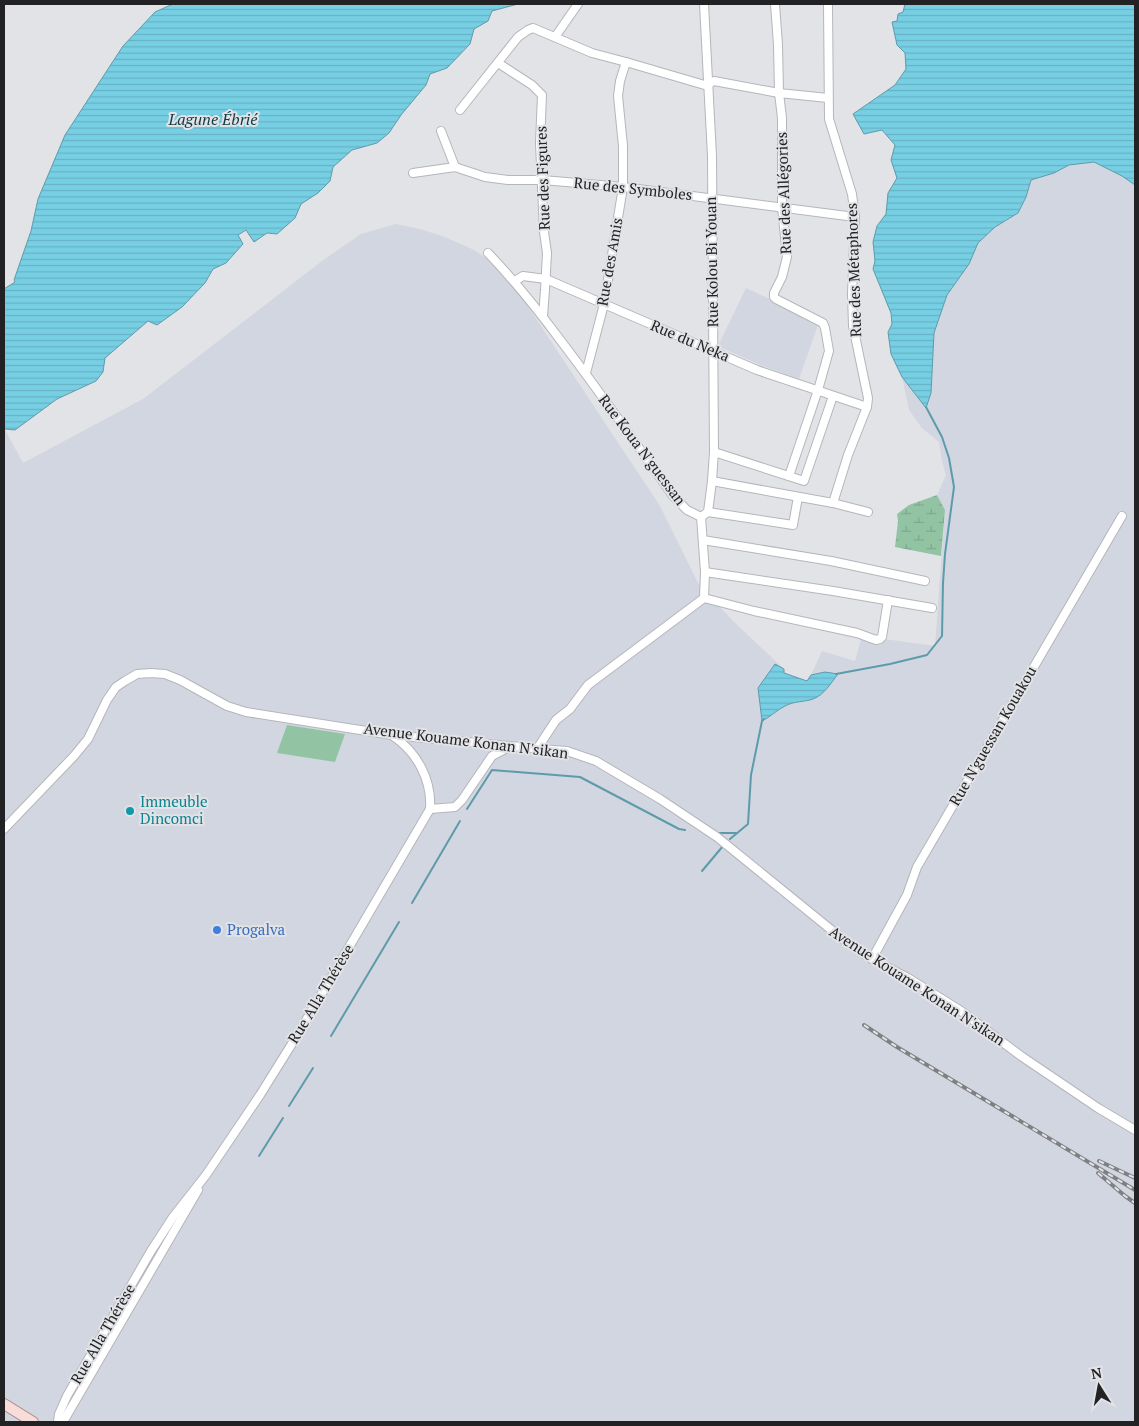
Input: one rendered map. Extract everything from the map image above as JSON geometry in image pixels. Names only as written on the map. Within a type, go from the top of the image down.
[{"type":"main road","points":[[4,1404],[33,1422]]},
{"type":"street","points":[[555,37],[578,4]]},
{"type":"street","name":"Rue Kolou Bi Youan","points":[[704,4],[712,156],[714,452],[712,481],[705,515]]},
{"type":"street","name":"Rue des Allégories","points":[[775,4],[782,118],[782,207],[787,256],[782,277],[774,297],[823,323],[826,328],[829,351],[818,390]]},
{"type":"street","name":"Rue des Métaphores","points":[[828,4],[829,119],[852,194],[855,216],[852,294],[853,326],[868,398],[867,407],[848,455],[833,503]]},
{"type":"street","points":[[460,110],[518,37],[533,28],[592,53],[708,86],[714,81],[779,93],[828,98]]},
{"type":"street","name":"Rue des Figures","points":[[498,62],[532,85],[542,95],[540,143],[544,232],[547,253],[543,316]]},
{"type":"street","name":"Rue des Amis","points":[[586,373],[604,304],[623,187],[623,146],[618,96],[626,62]]},
{"type":"street","points":[[441,131],[456,168]]},
{"type":"street","name":"Rue des Symboles","points":[[413,173],[456,168],[485,177],[508,180],[542,180],[623,187],[855,216]]},
{"type":"street","name":"Rue Koua N'guessan","points":[[488,253],[515,281],[543,316],[673,496],[688,510],[705,515],[703,540],[704,598]]},
{"type":"street","name":"Rue du Neka","points":[[515,281],[523,276],[546,279],[757,370],[867,407]]},
{"type":"street","points":[[789,476],[818,390]]},
{"type":"street","points":[[714,452],[802,481],[806,478],[833,396]]},
{"type":"street","points":[[712,481],[833,503],[868,512]]},
{"type":"street","points":[[705,515],[794,525],[798,497]]},
{"type":"street","name":"Rue N'guessan Kouakou","points":[[872,959],[907,895],[917,866],[1122,516]]},
{"type":"street","points":[[703,540],[831,561],[925,581]]},
{"type":"street","points":[[705,572],[932,608]]},
{"type":"street","points":[[537,748],[556,720],[570,709],[588,685],[704,598],[754,611],[857,633],[876,640],[880,640],[882,637],[888,600]]},
{"type":"street","name":"Avenue Kouame Konan N'sikan","points":[[4,829],[88,739],[107,700],[116,687],[138,674],[166,674],[227,706],[246,712],[392,735],[567,751],[596,761],[717,836],[844,941],[961,1011],[1098,1108],[1135,1130]]},
{"type":"street","points":[[392,735],[403,742],[410,750],[426,776],[431,802],[430,809],[455,807],[462,800],[492,756],[510,746]]},
{"type":"street","name":"Rue Alla Thérèse","points":[[58,1422],[59,1414],[67,1396],[151,1251],[173,1217],[206,1175],[260,1095],[430,809]]},
{"type":"street","name":"Rue Alla Thérèse","points":[[63,1422],[206,1175]]},
{"type":"shaded area","points":[[1094,162],[1135,185],[1135,1422],[4,1422],[4,428],[23,463],[143,399],[322,261],[361,234],[396,224],[420,229],[445,237],[474,250],[493,263],[513,284],[660,506],[698,583],[734,622],[784,669],[784,673],[807,681],[822,651],[855,661],[862,636],[935,646],[945,510],[937,495],[946,475],[939,442],[922,428],[909,410],[902,377],[926,408],[931,393],[934,333],[947,295],[969,264],[978,243],[995,227],[1018,213],[1026,197],[1031,180],[1054,173],[1069,165]]},
{"type":"shaded area","points":[[746,288],[819,322],[799,379],[758,364],[718,346]]},
{"type":"green space","points":[[937,495],[945,510],[941,556],[895,547],[897,514],[909,505]]},
{"type":"green space","points":[[287,725],[345,734],[335,762],[277,753]]},
{"type":"water","name":"Lagune Ébrié","points":[[173,4],[518,4],[492,11],[488,21],[474,29],[470,44],[447,68],[430,74],[426,85],[389,133],[377,143],[352,150],[333,167],[330,181],[318,193],[301,204],[295,218],[277,234],[267,233],[254,242],[246,230],[238,235],[243,244],[226,263],[213,269],[205,283],[182,307],[157,325],[148,321],[105,358],[103,372],[96,381],[57,399],[15,430],[5,429],[4,289],[15,282],[14,280],[31,231],[38,199],[65,135],[123,46],[155,12]]},
{"type":"water","points":[[905,4],[1135,4],[1135,185],[1094,162],[1069,165],[1054,173],[1031,180],[1026,197],[1018,213],[995,227],[978,243],[969,264],[947,295],[934,333],[931,393],[926,408],[902,377],[891,354],[888,332],[892,324],[891,313],[873,269],[875,261],[873,242],[877,226],[886,214],[888,193],[897,178],[891,160],[895,145],[882,130],[864,134],[853,114],[895,85],[906,69],[905,53],[897,45],[892,22],[897,21],[898,14],[903,12]]},
{"type":"water","points":[[775,664],[784,669],[784,673],[807,681],[811,675],[825,672],[838,674],[821,695],[810,700],[788,704],[762,721],[758,688]]},
{"type":"waterway","points":[[836,674],[927,655],[942,636],[945,554],[954,487],[949,458],[942,437],[926,407]]},
{"type":"waterway","points":[[730,839],[748,824],[751,775],[764,719]]},
{"type":"waterway","points":[[467,809],[492,770],[580,777],[679,829],[685,830]]},
{"type":"waterway","points":[[412,903],[460,821]]},
{"type":"waterway","points":[[716,833],[736,833]]},
{"type":"waterway","points":[[702,871],[723,846]]},
{"type":"waterway","points":[[331,1036],[399,922]]},
{"type":"waterway","points":[[289,1106],[313,1068]]},
{"type":"waterway","points":[[259,1156],[283,1118]]},
{"type":"railway","points":[[864,1025],[897,1047],[1135,1190]]},
{"type":"railway","points":[[1099,1161],[1135,1178]]},
{"type":"railway","points":[[1098,1173],[1135,1203]]},
{"type":"place","name":"Immeuble Dincomci","points":[[130,811]]},
{"type":"place","name":"Progalva","points":[[217,930]]}]
